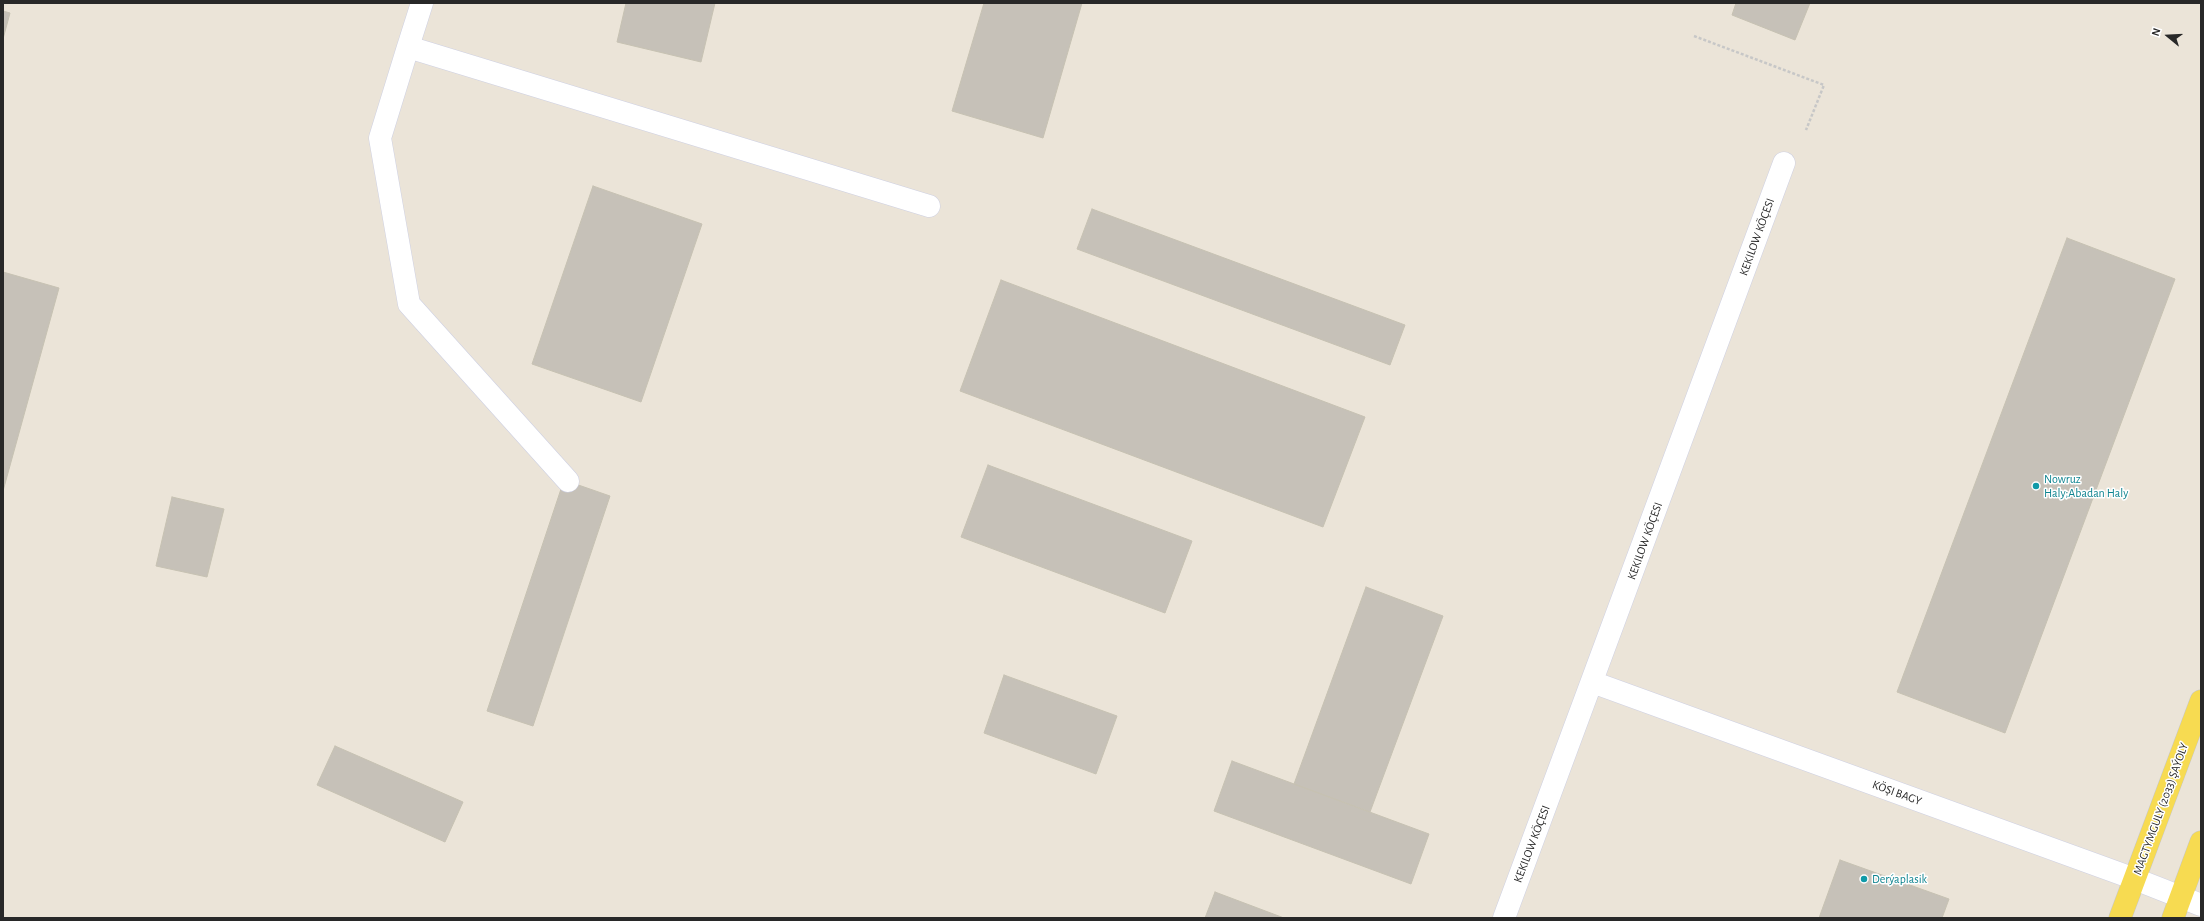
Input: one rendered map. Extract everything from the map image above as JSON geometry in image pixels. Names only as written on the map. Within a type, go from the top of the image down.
[{"type":"main road","name":"MAGTYMGULY (2033) ŞAÝOLY","points":[[2120,918],[2201,701]]},
{"type":"main road","points":[[2173,918],[2201,842]]},
{"type":"street","points":[[422,3],[380,138],[408,304],[568,481]]},
{"type":"street","points":[[408,47],[929,206]]},
{"type":"street","name":"KEKILOW KÖÇESI","points":[[1504,918],[1784,163]]},
{"type":"street","name":"KÖŞI BAGY","points":[[1592,682],[2135,879],[2201,905]]},
{"type":"path","points":[[1694,36],[1824,85],[1806,130]]},
{"type":"building","points":[[626,3],[715,3],[701,62],[617,42]]},
{"type":"building","points":[[984,3],[1082,3],[1043,138],[952,111]]},
{"type":"building","points":[[1736,3],[1810,3],[1795,40],[1732,15]]},
{"type":"building","points":[[3,11],[10,13],[3,39]]},
{"type":"building","points":[[593,186],[702,224],[641,402],[532,364]]},
{"type":"building","points":[[1092,209],[1405,325],[1390,365],[1077,249]]},
{"type":"building","name":"Nowruz Haly;Abadan Haly","points":[[2067,238],[2175,279],[2005,733],[1897,692]]},
{"type":"building","points":[[3,272],[59,288],[3,491]]},
{"type":"building","points":[[1001,280],[1365,417],[1323,527],[960,391]]},
{"type":"building","points":[[988,465],[1192,541],[1165,613],[961,537]]},
{"type":"building","points":[[564,480],[610,496],[533,726],[487,711]]},
{"type":"building","points":[[172,497],[224,509],[207,577],[156,566]]},
{"type":"building","points":[[1366,587],[1443,616],[1370,812],[1294,784]]},
{"type":"building","points":[[1004,675],[1117,716],[1096,774],[984,733]]},
{"type":"building","points":[[335,746],[463,802],[445,842],[317,785]]},
{"type":"building","points":[[1232,761],[1429,834],[1411,884],[1214,811]]},
{"type":"building","name":"Derýaplasik","points":[[1840,860],[1949,899],[1942,918],[1819,918]]},
{"type":"building","points":[[1215,892],[1284,918],[1205,918]]},
{"type":"place","name":"Nowruz Haly;Abadan Haly","points":[[2036,486]]},
{"type":"place","name":"Derýaplasik","points":[[1864,879]]}]
